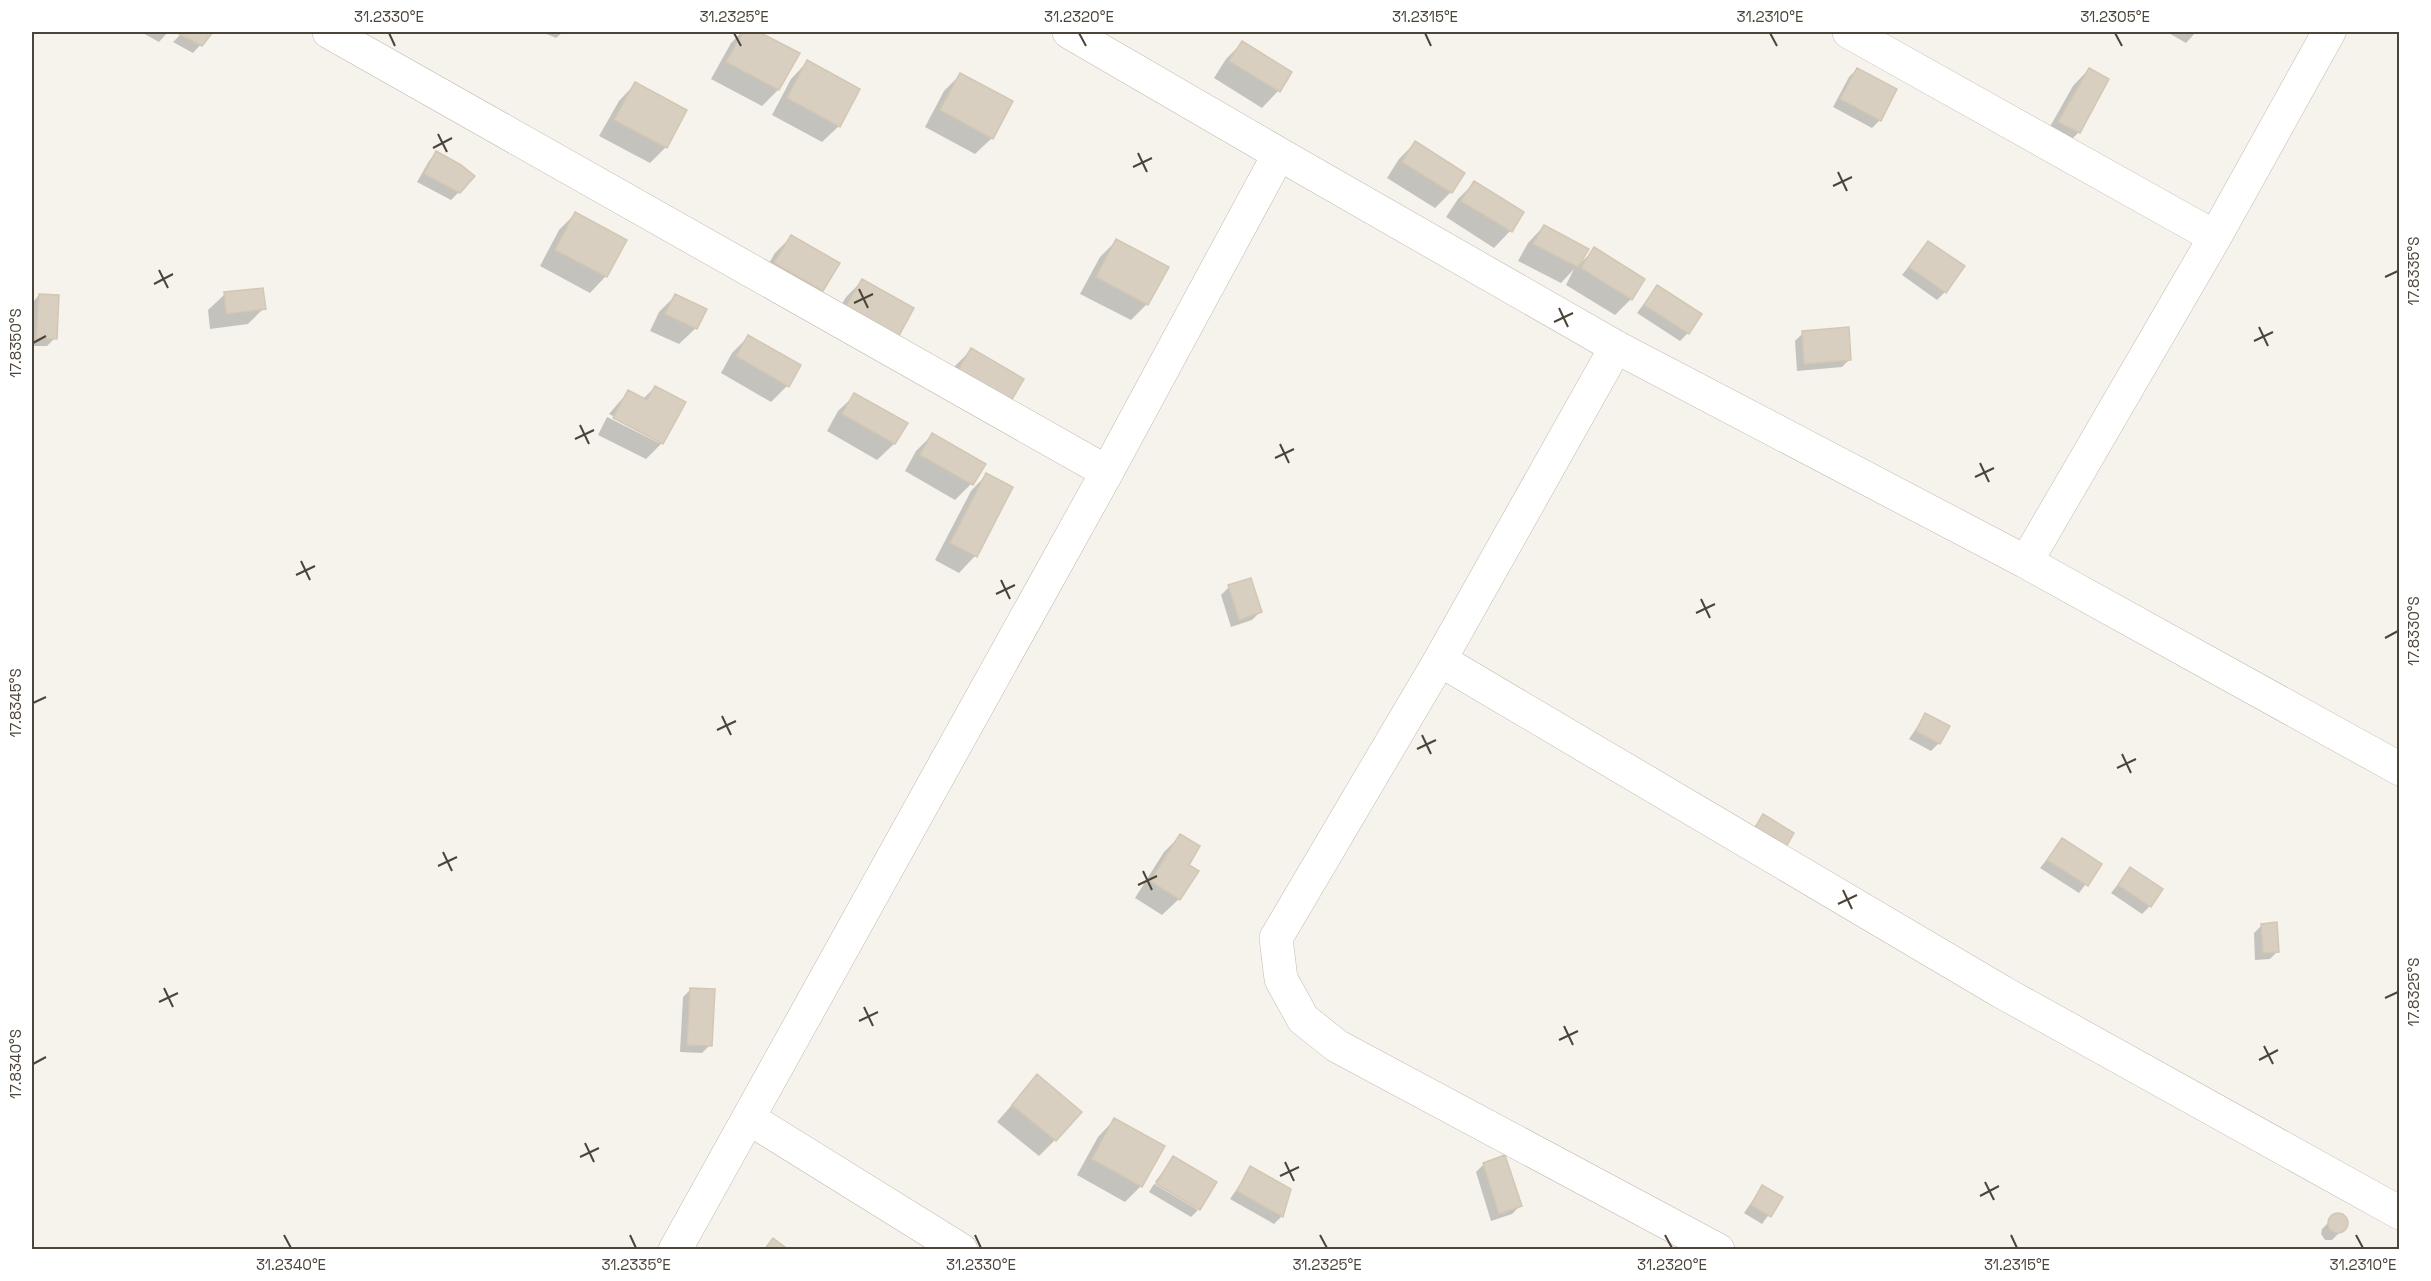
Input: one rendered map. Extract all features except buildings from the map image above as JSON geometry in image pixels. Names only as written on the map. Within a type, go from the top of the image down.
[{"type":"street","points":[[329,32],[1107,472]]},
{"type":"street","points":[[1069,32],[1616,347],[2026,562],[2400,769]]},
{"type":"street","points":[[1848,32],[1890,42],[2215,237]]},
{"type":"street","points":[[2026,562],[2215,237],[2329,32]]},
{"type":"street","points":[[675,1250],[750,1119],[1107,472],[1279,154]]},
{"type":"street","points":[[1616,347],[1440,660],[1276,938],[1281,979],[1303,1019],[1337,1046],[1718,1250]]},
{"type":"street","points":[[1440,660],[2002,992],[2400,1213]]},
{"type":"street","points":[[750,1119],[961,1250]]}]
